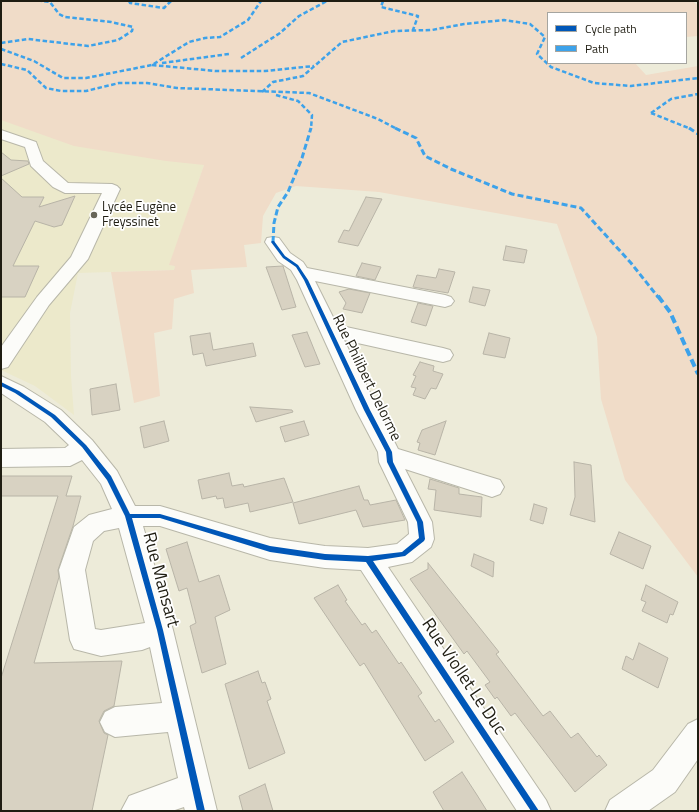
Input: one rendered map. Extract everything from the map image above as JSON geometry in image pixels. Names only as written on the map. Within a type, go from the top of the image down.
[{"type":"street","points":[[1,134],[31,145],[36,164],[58,184],[65,188],[112,189],[79,259],[42,301],[1,362]]},
{"type":"street","name":"Rue Philibert Delorme","points":[[160,630],[142,637],[101,643],[84,640],[72,570],[83,535],[97,522],[128,516],[160,516],[270,549],[325,557],[368,559],[403,554],[422,539],[420,522],[297,266],[284,257],[273,242]]},
{"type":"street","points":[[300,272],[445,301]]},
{"type":"street","points":[[329,330],[443,355]]},
{"type":"street","name":"Rue Mansart","points":[[6,392],[53,416],[84,446],[109,478],[128,516],[160,630],[199,799]]},
{"type":"street","points":[[1,458],[70,457],[84,446]]},
{"type":"street","points":[[389,455],[492,487]]},
{"type":"street","name":"Rue Viollet Le Duc","points":[[368,559],[535,811]]},
{"type":"street","points":[[115,722],[179,716]]},
{"type":"street","points":[[621,811],[664,781],[698,734]]},
{"type":"street","points":[[137,811],[140,807],[199,799]]},
{"type":"shaded area","points":[[1,1],[692,1],[698,5],[698,36],[687,37],[687,12],[547,12],[547,64],[636,64],[646,75],[698,66],[698,577],[625,480],[601,399],[597,337],[557,224],[379,192],[296,186],[276,193],[263,216],[261,243],[244,245],[247,267],[191,270],[194,293],[174,299],[172,329],[154,333],[160,396],[134,403],[111,272],[174,270],[175,266],[169,265],[204,165],[166,161],[74,146],[1,120]]},
{"type":"shaded area","name":"Lycée Eugène Freyssinet","points":[[1,95],[204,165],[170,265],[175,266],[174,270],[78,273],[70,313],[71,376],[74,415],[35,386],[1,370]]},
{"type":"building","points":[[1,152],[11,160],[28,161],[29,164],[1,176]]},
{"type":"building","points":[[1,178],[22,197],[44,197],[39,207],[75,196],[62,225],[54,227],[35,221],[13,266],[39,266],[25,297],[1,297]]},
{"type":"building","points":[[366,197],[382,199],[358,246],[338,242],[344,230],[349,231]]},
{"type":"building","points":[[506,246],[527,250],[524,263],[503,260]]},
{"type":"building","points":[[362,263],[381,267],[375,280],[356,276]]},
{"type":"building","points":[[283,266],[296,307],[282,310],[266,267]]},
{"type":"building","points":[[439,269],[455,272],[448,293],[413,287],[417,275],[436,278]]},
{"type":"building","points":[[473,287],[490,290],[485,306],[469,302]]},
{"type":"building","points":[[349,289],[370,293],[362,313],[343,309],[346,303],[339,292]]},
{"type":"building","points":[[418,303],[433,306],[426,326],[411,322]]},
{"type":"building","points":[[307,332],[320,364],[305,367],[292,335]]},
{"type":"building","points":[[210,333],[213,350],[253,343],[256,356],[206,366],[203,353],[193,355],[190,336]]},
{"type":"building","points":[[489,333],[510,338],[505,358],[483,354]]},
{"type":"building","points":[[420,362],[434,366],[433,371],[443,374],[436,389],[431,388],[425,399],[413,395],[416,388],[411,387],[416,376],[413,375]]},
{"type":"building","points":[[116,384],[120,410],[92,415],[90,389]]},
{"type":"building","points":[[250,407],[292,410],[293,412],[256,422]]},
{"type":"building","points":[[164,421],[169,441],[144,448],[140,427]]},
{"type":"building","points":[[304,421],[309,435],[285,442],[280,427]]},
{"type":"building","points":[[446,421],[435,455],[418,450],[420,443],[417,442],[422,430]]},
{"type":"building","points":[[574,462],[591,465],[595,522],[570,515],[575,497]]},
{"type":"building","points":[[229,473],[232,486],[243,484],[244,487],[284,478],[293,502],[250,512],[248,503],[225,508],[223,498],[217,499],[216,496],[202,499],[198,480]]},
{"type":"building","points":[[1,476],[72,476],[66,496],[81,496],[73,526],[58,570],[59,577],[34,663],[122,661],[114,706],[104,711],[99,721],[104,733],[108,735],[92,811],[1,811],[1,678],[58,496],[1,496]]},
{"type":"building","points":[[430,479],[459,488],[459,494],[482,497],[481,517],[434,510],[436,490],[428,489]]},
{"type":"building","points":[[359,486],[364,500],[368,500],[370,505],[396,500],[405,520],[363,527],[356,510],[299,524],[293,503]]},
{"type":"building","points":[[534,504],[547,508],[543,524],[530,520]]},
{"type":"building","points":[[619,532],[651,546],[643,569],[610,554]]},
{"type":"building","points":[[187,542],[199,582],[219,575],[230,610],[215,617],[226,664],[202,673],[190,626],[196,623],[187,588],[179,591],[166,549]]},
{"type":"building","points":[[474,554],[494,562],[493,577],[471,566]]},
{"type":"building","points":[[428,563],[499,652],[496,654],[543,716],[550,711],[571,738],[578,733],[597,757],[599,755],[607,765],[575,792],[515,713],[511,716],[497,697],[495,699],[485,685],[490,682],[467,651],[464,654],[410,579],[428,569]]},
{"type":"building","points":[[338,585],[347,600],[345,601],[362,625],[365,623],[372,633],[376,630],[399,664],[401,662],[422,693],[418,696],[435,722],[439,719],[454,742],[425,761],[364,663],[360,666],[314,598]]},
{"type":"building","points":[[646,585],[678,602],[673,615],[670,614],[667,623],[642,611],[646,602],[641,600]]},
{"type":"building","points":[[639,643],[668,658],[658,688],[622,669],[626,656],[633,660]]},
{"type":"building","points":[[258,671],[262,683],[265,682],[271,699],[267,701],[285,753],[249,769],[225,684]]},
{"type":"building","points":[[462,772],[487,811],[444,811],[433,792]]},
{"type":"building","points":[[265,784],[273,811],[243,811],[239,796]]},
{"type":"marked path","points":[[1,43],[28,39],[88,46],[118,40],[132,31],[133,27],[111,22],[65,17],[59,14],[50,2],[41,1]]},
{"type":"marked path","points":[[129,1],[130,3],[164,8],[171,1]]},
{"type":"marked path","points":[[1,49],[34,61],[63,78],[86,78],[152,65],[189,42],[205,38],[220,37],[248,20],[261,1]]},
{"type":"marked path","points":[[241,58],[280,33],[299,16],[327,1]]},
{"type":"marked path","points":[[383,1],[381,7],[418,16],[413,30]]},
{"type":"marked path","points":[[262,92],[273,82],[303,76],[342,42],[394,31],[432,30],[464,24],[504,20],[530,24],[545,37],[537,54],[547,63]]},
{"type":"marked path","points":[[162,63],[204,56],[229,54]]},
{"type":"marked path","points":[[1,64],[27,70],[46,88],[61,91],[86,91],[119,83],[147,83],[177,88],[309,93],[378,119],[416,138],[425,156],[451,169],[512,194],[581,208],[631,263],[670,312],[698,374]]},
{"type":"marked path","points":[[548,64],[551,67],[594,83],[631,86],[698,78]]},
{"type":"marked path","points":[[152,65],[216,71],[265,71],[314,66]]},
{"type":"marked path","points":[[651,113],[671,99],[698,94]]},
{"type":"marked path","points":[[273,242],[274,223],[278,207],[288,192],[302,158],[311,129],[312,115],[298,101],[276,95]]},
{"type":"marked path","points":[[651,113],[687,126],[698,134]]},
{"type":"cycle path","points":[[128,516],[160,516],[270,549],[325,557],[368,559],[403,554],[422,539],[420,522],[390,462],[389,452],[367,410],[306,280],[297,266],[284,257],[273,242]]},
{"type":"cycle path","points":[[1,384],[17,392],[53,416],[84,446],[109,478],[128,516],[160,630],[201,811]]},
{"type":"cycle path","points":[[368,559],[535,811]]},
{"type":"place","name":"Lycée Eugène Freyssinet","points":[[94,215]]}]
